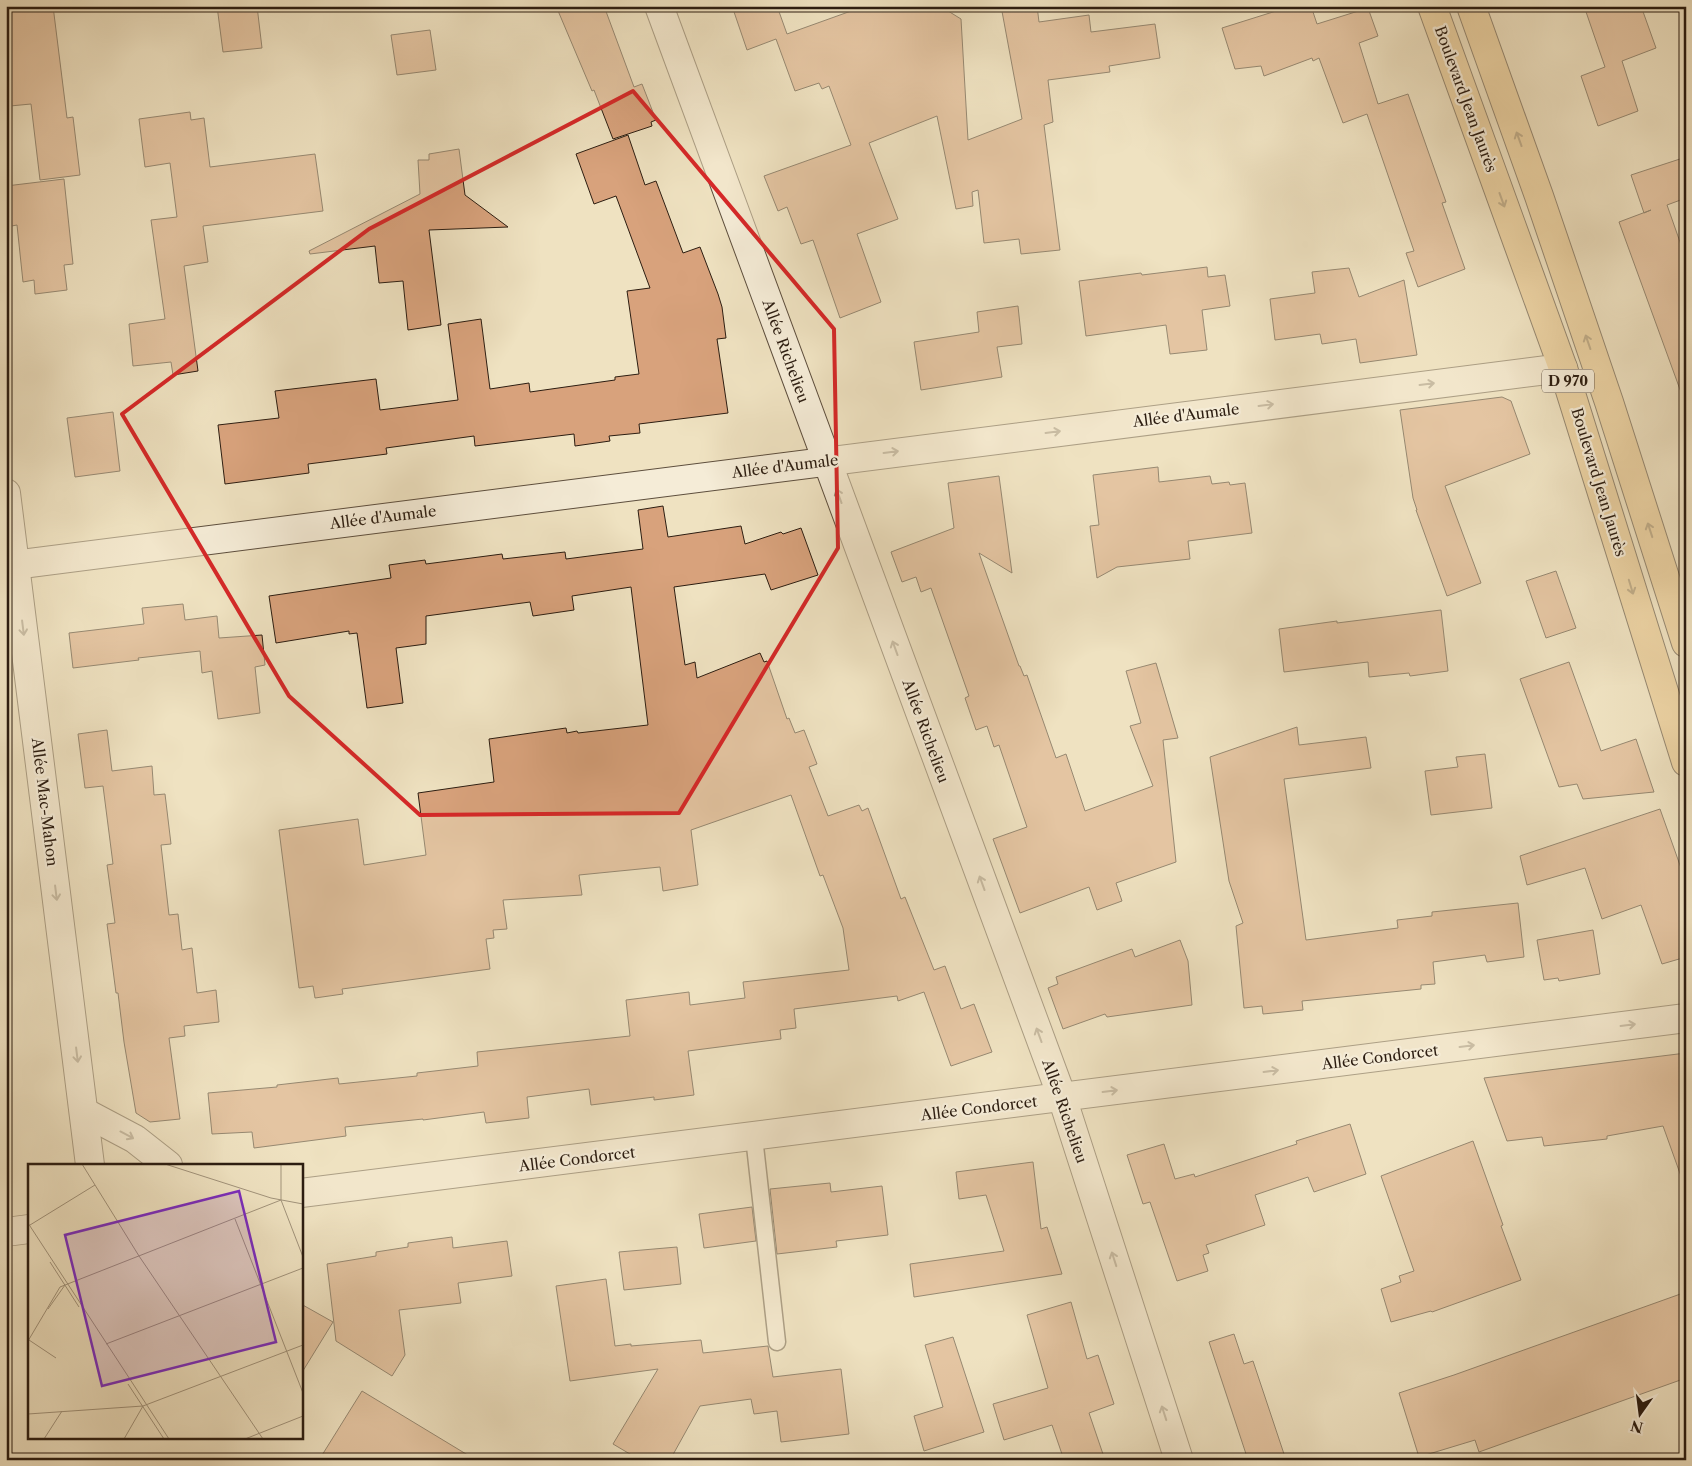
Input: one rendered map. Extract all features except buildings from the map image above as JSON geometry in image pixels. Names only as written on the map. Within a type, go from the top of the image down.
[{"type":"main road","name":"Boulevard Jean Jaurès","points":[[1432,6],[1563,368],[1686,762]]},
{"type":"main road","name":"D 970","points":[[1471,6],[1539,196],[1606,393],[1686,643]]},
{"type":"street","name":"Allée Richelieu","points":[[658,6],[1062,1097],[1178,1460]]},
{"type":"street","name":"Allée d'Aumale","points":[[11,566],[826,460],[1563,368]]},
{"type":"street","name":"Allée Mac-Mahon","points":[[6,493],[11,566],[90,1164]]},
{"type":"street","name":"Allée Condorcet","points":[[302,1193],[1686,1018]]},
{"type":"street","points":[[84,1112],[135,1139],[167,1164]]},
{"type":"street","points":[[6,1232],[28,1229]]},
{"type":"lane","points":[[754,1137],[777,1342]]},
{"type":"highlighted area","points":[[633,91],[834,329],[838,548],[679,813],[420,815],[289,696],[122,414],[369,229]]}]
